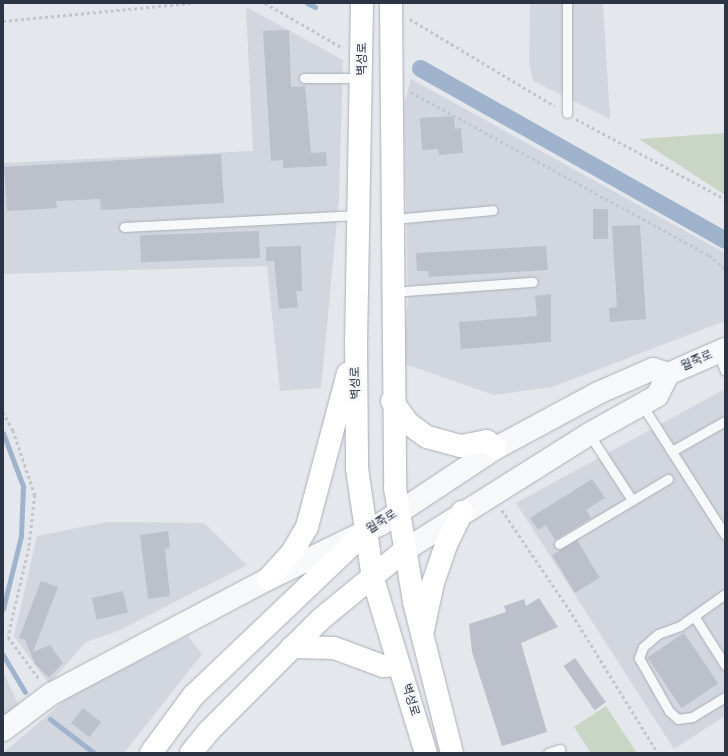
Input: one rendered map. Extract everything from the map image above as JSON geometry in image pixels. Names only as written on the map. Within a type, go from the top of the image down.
[{"type":"main road","name":"벽성로","points":[[362,3],[363,70],[361,215],[356,341],[357,468],[372,573],[426,753]]},
{"type":"main road","points":[[391,3],[392,401],[397,512],[422,637],[452,753]]},
{"type":"main road","points":[[268,579],[293,551],[307,527],[356,341]]},
{"type":"main road","points":[[392,401],[409,424],[427,437],[461,446],[487,441],[496,448]]},
{"type":"main road","points":[[422,637],[433,583],[446,545],[462,512]]},
{"type":"main road","name":"월죽로","points":[[151,753],[192,696],[366,531]]},
{"type":"main road","name":"월죽로","points":[[191,753],[208,730],[292,647],[372,573],[405,550]]},
{"type":"main road","points":[[292,647],[334,648],[383,666],[399,665]]},
{"type":"street","name":"월죽로","points":[[366,531],[496,448],[605,390],[653,369],[668,374],[723,357]]},
{"type":"street","name":"월죽로","points":[[405,550],[462,512],[492,495],[589,434],[642,406],[657,396],[668,374]]},
{"type":"street","points":[[3,730],[51,694],[268,579],[366,531]]},
{"type":"lane","points":[[567,3],[567,113]]},
{"type":"lane","points":[[304,78],[363,70]]},
{"type":"lane","points":[[391,219],[493,210]]},
{"type":"lane","points":[[124,227],[361,215]]},
{"type":"lane","points":[[391,292],[533,282]]},
{"type":"lane","points":[[642,406],[725,535]]},
{"type":"lane","points":[[672,452],[725,421]]},
{"type":"lane","points":[[589,434],[632,500]]},
{"type":"lane","points":[[559,544],[668,479]]},
{"type":"lane","points":[[725,594],[694,616],[658,634],[644,647],[639,658],[669,711],[678,719],[692,717],[725,697]]},
{"type":"lane","points":[[694,616],[725,665]]},
{"type":"lane","points":[[548,753],[560,749]]},
{"type":"path","points":[[3,21],[191,3]]},
{"type":"path","points":[[265,3],[331,39],[363,70]]},
{"type":"path","points":[[392,82],[709,255],[725,269]]},
{"type":"path","points":[[3,412],[13,430],[35,495],[29,548],[8,637],[51,694]]},
{"type":"path","points":[[492,495],[569,609],[658,753]]},
{"type":"shaded area","points":[[530,3],[603,3],[610,119],[533,81],[529,61]]},
{"type":"shaded area","points":[[246,7],[343,60],[339,199],[321,388],[280,391],[267,266],[3,274],[3,163],[253,151]]},
{"type":"shaded area","points":[[411,79],[725,253],[725,321],[552,387],[494,395],[402,363],[408,299],[404,105]]},
{"type":"shaded area","points":[[725,389],[725,716],[674,749],[516,503]]},
{"type":"shaded area","points":[[107,522],[204,523],[247,565],[120,630],[86,642],[49,684],[14,636],[37,536]]},
{"type":"shaded area","points":[[188,636],[202,654],[124,753],[3,753],[70,696]]},
{"type":"shaded area","points":[[3,671],[18,704],[3,719]]},
{"type":"green space","points":[[725,133],[725,195],[639,139]]},
{"type":"green space","points":[[606,706],[637,753],[591,753],[574,727]]},
{"type":"building","points":[[289,30],[291,87],[305,86],[311,153],[326,152],[327,166],[283,168],[283,160],[271,161],[263,31]]},
{"type":"building","points":[[454,116],[455,129],[461,128],[463,153],[439,155],[438,149],[422,150],[420,118]]},
{"type":"building","points":[[221,154],[224,203],[101,210],[100,199],[56,201],[57,208],[7,211],[4,167]]},
{"type":"building","points":[[593,209],[608,209],[608,239],[593,239]]},
{"type":"building","points":[[640,225],[646,319],[610,322],[609,308],[617,307],[612,226]]},
{"type":"building","points":[[259,231],[260,258],[141,262],[140,235]]},
{"type":"building","points":[[301,246],[302,291],[296,291],[298,307],[279,309],[274,261],[266,261],[266,247]]},
{"type":"building","points":[[546,246],[548,270],[429,277],[428,271],[417,271],[416,253]]},
{"type":"building","points":[[551,294],[551,342],[461,349],[459,322],[537,316],[535,296]]},
{"type":"building","points":[[592,479],[605,498],[586,510],[591,518],[555,540],[546,525],[538,530],[530,518]]},
{"type":"building","points":[[168,531],[170,548],[165,549],[170,596],[148,599],[140,535]]},
{"type":"building","points":[[577,540],[600,578],[575,593],[552,555]]},
{"type":"building","points":[[41,581],[58,587],[33,652],[50,645],[63,663],[49,678],[35,664],[25,640],[19,638]]},
{"type":"building","points":[[123,591],[128,612],[97,620],[92,598]]},
{"type":"building","points":[[539,598],[558,627],[521,643],[547,732],[502,746],[472,652],[469,624],[506,612],[504,606],[524,599],[526,606]]},
{"type":"building","points":[[684,633],[718,684],[682,708],[648,658]]},
{"type":"building","points":[[575,658],[606,702],[595,710],[564,666]]},
{"type":"building","points":[[83,708],[101,722],[89,737],[71,723]]},
{"type":"waterway","points":[[307,3],[315,7]]},
{"type":"waterway","points":[[420,68],[725,240]]},
{"type":"waterway","points":[[3,433],[23,486],[21,536],[3,609]]},
{"type":"waterway","points":[[3,655],[25,692]]},
{"type":"waterway","points":[[50,719],[94,753]]}]
